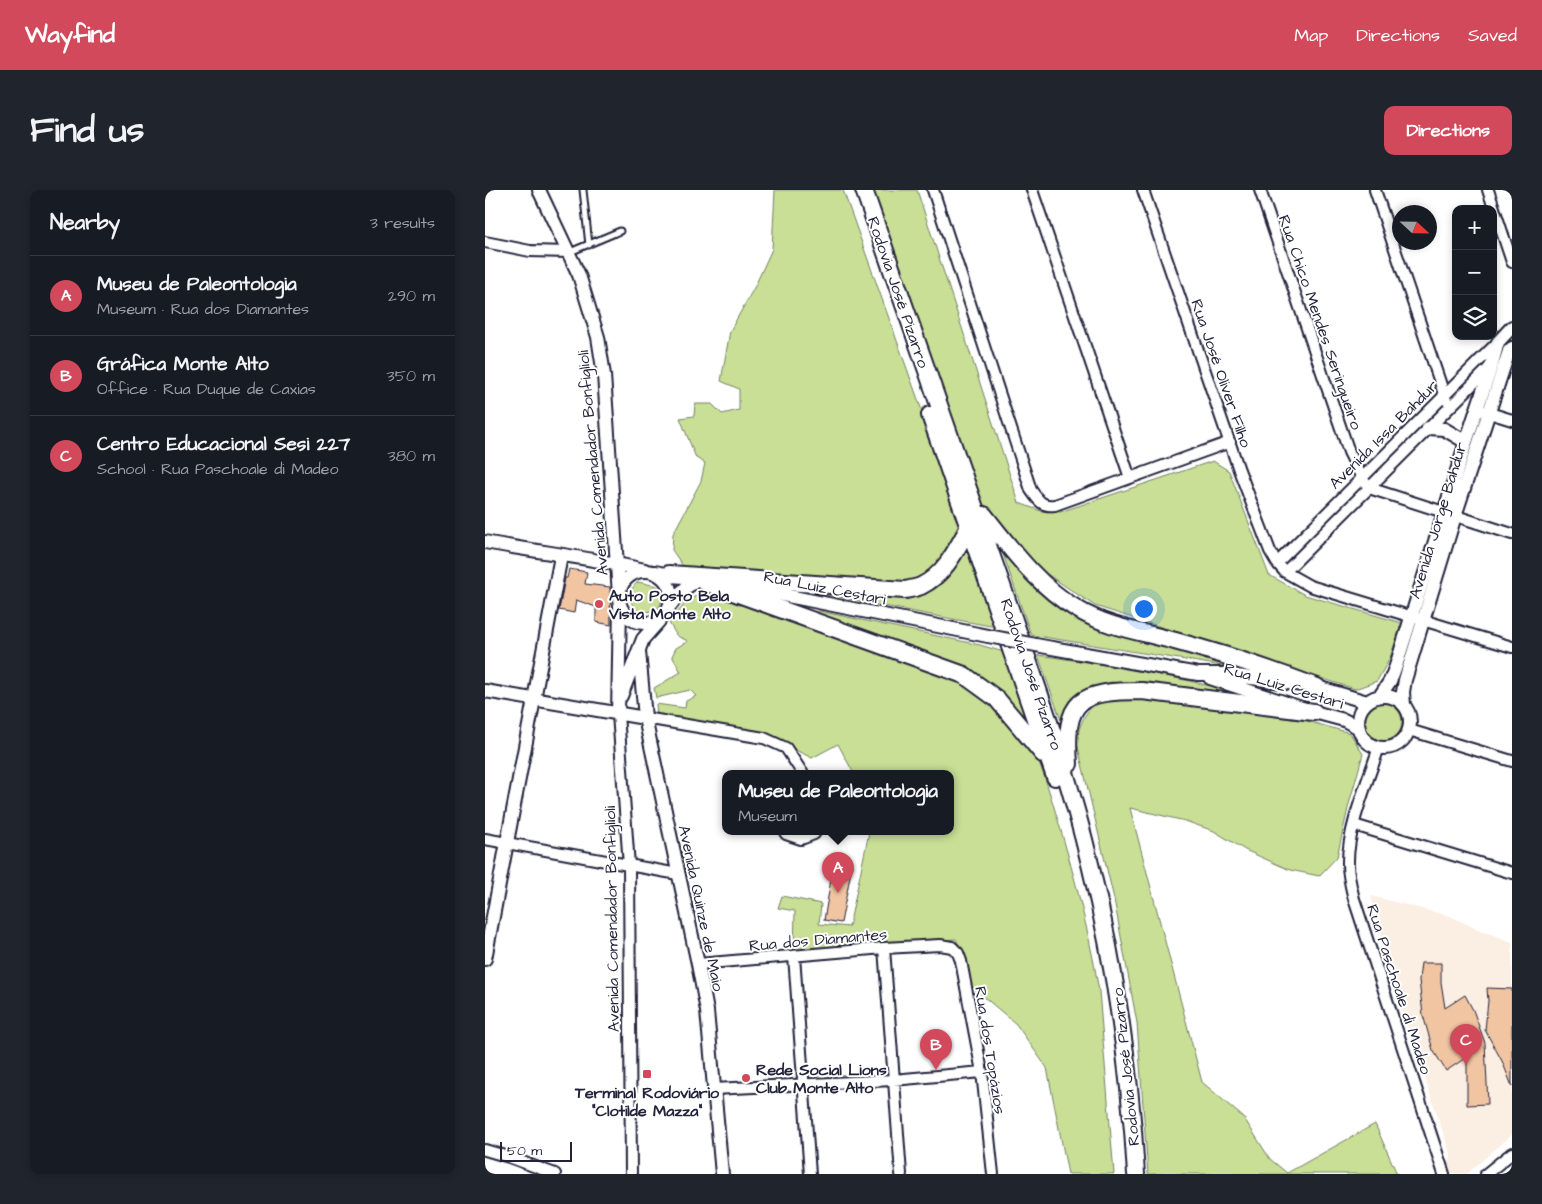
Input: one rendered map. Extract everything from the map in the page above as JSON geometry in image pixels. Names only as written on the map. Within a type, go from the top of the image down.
[{"type":"main road","name":"Rodovia José Pizarro","points":[[858,193],[975,504],[1070,789],[1090,862],[1115,980],[1129,1091],[1135,1174]]},
{"type":"main road","name":"Rodovia José Pizarro","points":[[858,193],[873,252],[970,525],[1050,760],[1087,887],[1103,966],[1118,1069],[1125,1174]]},
{"type":"main road","points":[[975,504],[1031,571],[1063,600],[1079,610],[1100,620],[1227,656],[1317,687]]},
{"type":"main road","points":[[657,572],[905,590],[920,586],[946,566],[970,525]]},
{"type":"main road","points":[[701,581],[964,675],[997,700],[1050,760]]},
{"type":"main road","points":[[1070,789],[1067,748],[1070,720],[1072,712],[1089,696],[1113,691],[1142,690],[1314,712]]},
{"type":"street","name":"Avenida Comendador Bonfiglioli","points":[[539,190],[579,275],[590,308],[602,366],[618,564],[618,708],[629,866],[631,1174]]},
{"type":"street","points":[[933,190],[1031,490],[1038,500],[1045,505],[1055,505],[1230,442]]},
{"type":"street","points":[[1032,190],[1130,478]]},
{"type":"street","name":"Rua José Oliver Filho","points":[[1143,190],[1230,442],[1264,536],[1277,563],[1285,572],[1310,586],[1512,647]]},
{"type":"street","name":"Rua Chico Mendes Seringueiro","points":[[1260,190],[1349,452],[1361,478],[1369,488]]},
{"type":"street","points":[[1375,190],[1449,406]]},
{"type":"street","points":[[1488,190],[1512,262]]},
{"type":"street","points":[[485,242],[530,250],[569,252]]},
{"type":"street","name":"Avenida Issa Bahdur","points":[[1277,563],[1512,327]]},
{"type":"street","name":"Avenida Jorge Bahdur","points":[[1404,705],[1403,692],[1418,619],[1482,411],[1498,342]]},
{"type":"street","name":"Avenida Issa Bahdur","points":[[1285,572],[1449,406],[1492,364],[1511,349]]},
{"type":"street","name":"Avenida Jorge Bahdur","points":[[1449,514],[1465,442],[1511,349]]},
{"type":"street","points":[[1482,411],[1512,420]]},
{"type":"street","points":[[1428,428],[1444,429],[1465,442]]},
{"type":"street","points":[[1369,488],[1512,534]]},
{"type":"street","name":"Rua Luiz Cestari","points":[[485,542],[618,564],[988,636],[1198,674],[1344,720],[1359,728]]},
{"type":"street","points":[[485,959],[561,556]]},
{"type":"street","points":[[639,571],[657,572],[667,581],[671,588],[672,595],[666,613],[650,623],[635,621],[623,610],[619,599],[621,587],[625,580],[639,571]]},
{"type":"street","points":[[618,708],[643,639],[666,613],[681,592],[688,585],[701,581]]},
{"type":"street","name":"Avenida Jorge Bahdur","points":[[1380,696],[1390,681],[1418,619]]},
{"type":"street","name":"Avenida Quinze de Maio","points":[[639,651],[645,718],[707,1011],[722,1174]]},
{"type":"street","name":"Rua Luiz Cestari","points":[[1198,674],[1222,674],[1317,687],[1367,702]]},
{"type":"street","points":[[485,691],[534,699],[618,708],[645,718],[764,738],[785,748],[800,770]]},
{"type":"street","points":[[1380,696],[1389,696],[1397,699],[1409,712],[1409,730],[1406,736],[1395,745],[1388,747],[1379,747],[1367,741],[1359,728],[1360,714],[1367,702],[1380,696]]},
{"type":"street","points":[[1409,730],[1512,761]]},
{"type":"street","name":"Rua Paschoale di Madeo","points":[[1379,747],[1349,845],[1348,862],[1352,889],[1444,1174]]},
{"type":"street","points":[[793,770],[796,763]]},
{"type":"street","points":[[1354,825],[1512,873]]},
{"type":"street","points":[[789,835],[801,839],[811,835]]},
{"type":"street","points":[[485,839],[677,874]]},
{"type":"street","name":"Rua dos Diamantes","points":[[698,964],[940,945]]},
{"type":"street","name":"Rua dos Topázios","points":[[940,945],[952,947],[958,953],[961,961],[982,1072],[993,1174]]},
{"type":"street","points":[[884,948],[901,1174]]},
{"type":"street","points":[[794,956],[810,1174]]},
{"type":"street","points":[[713,1090],[893,1080],[982,1072]]},
{"type":"street","points":[[485,1150],[555,1174]]},
{"type":"street","points":[[1486,1174],[1512,1153]]},
{"type":"lane","points":[[583,190],[589,245]]},
{"type":"lane","points":[[569,252],[620,231]]},
{"type":"shaded area","points":[[1371,896],[1450,916],[1477,929],[1512,942],[1512,1134],[1467,1174],[1448,1173],[1447,1166],[1451,1156],[1397,996]]},
{"type":"green space","points":[[775,190],[843,190],[963,525],[940,563],[933,571],[915,582],[903,585],[685,569],[672,550],[673,534],[701,481],[705,463],[696,458],[680,418],[694,416],[695,404],[712,404],[722,414],[739,410],[739,389],[721,381],[730,331],[755,286],[772,249]]},
{"type":"green space","points":[[872,190],[917,190],[1019,503],[1041,511],[1060,512],[1213,461],[1229,471],[1269,575],[1305,595],[1402,623],[1390,658],[1377,681],[1355,689],[1095,606],[1044,572],[982,505]]},
{"type":"green space","points":[[1000,545],[1072,613],[1272,674],[1031,635]]},
{"type":"green space","points":[[965,546],[996,627],[814,593],[793,587],[913,596]]},
{"type":"green space","points":[[638,582],[657,586],[662,591],[661,603],[656,610],[647,612],[635,610],[631,592]]},
{"type":"green space","points":[[700,594],[709,594],[811,626],[976,688],[1026,740],[1039,762],[1045,778],[1069,857],[1089,937],[1099,991],[1114,1174],[1068,1174],[1047,1068],[1016,1024],[971,986],[965,958],[956,939],[794,950],[795,911],[778,908],[782,896],[821,904],[819,924],[849,927],[868,835],[954,835],[954,770],[852,770],[838,744],[812,758],[758,732],[657,716],[656,704],[685,708],[686,701],[696,696],[690,690],[656,698],[654,688],[681,672],[672,656],[676,648],[688,641],[677,636],[669,623],[687,601]]},
{"type":"green space","points":[[819,611],[980,645],[1007,653],[1029,729],[993,690],[805,612]]},
{"type":"green space","points":[[1038,655],[1169,676],[1246,696],[1111,682],[1089,688],[1066,707],[1064,729]]},
{"type":"green space","points":[[1143,700],[1307,721],[1350,733],[1363,754],[1337,857],[1319,876],[1290,870],[1245,850],[1214,831],[1185,821],[1130,808],[1202,1082],[1244,1118],[1270,1159],[1287,1173],[1375,1124],[1397,1174],[1148,1174],[1137,1023],[1114,899],[1077,743],[1082,721],[1096,702]]},
{"type":"green space","points":[[1383,703],[1396,709],[1402,722],[1396,735],[1383,741],[1370,735],[1364,722],[1370,709]]},
{"type":"building","points":[[569,569],[587,572],[585,584],[610,587],[611,625],[596,622],[596,607],[576,600],[574,613],[559,610],[565,578],[567,578]]},
{"type":"building","points":[[834,862],[852,866],[841,923],[824,920]]},
{"type":"building","points":[[1421,963],[1441,963],[1441,982],[1445,1008],[1465,995],[1473,1010],[1485,1043],[1488,1104],[1467,1105],[1467,1057],[1446,1071],[1433,1050],[1423,1015],[1419,980]]},
{"type":"building","points":[[1487,988],[1512,989],[1512,1086],[1502,1061],[1485,1030],[1488,1001]]},
{"type":"place","name":"Auto Posto Bela Vista Monte Alto","points":[[599,604]]},
{"type":"place","name":"Museu de Paleontologia","points":[[838,893]]},
{"type":"place","name":"Centro Educacional Sesi 227","points":[[1466,1065]]},
{"type":"place","name":"Gráfica Monte Alto","points":[[936,1070]]},
{"type":"place","name":"Terminal Rodoviário \"Clotilde Mazza\"","points":[[647,1074]]},
{"type":"place","name":"Rede Social Lions Club Monte Alto","points":[[746,1078]]}]
